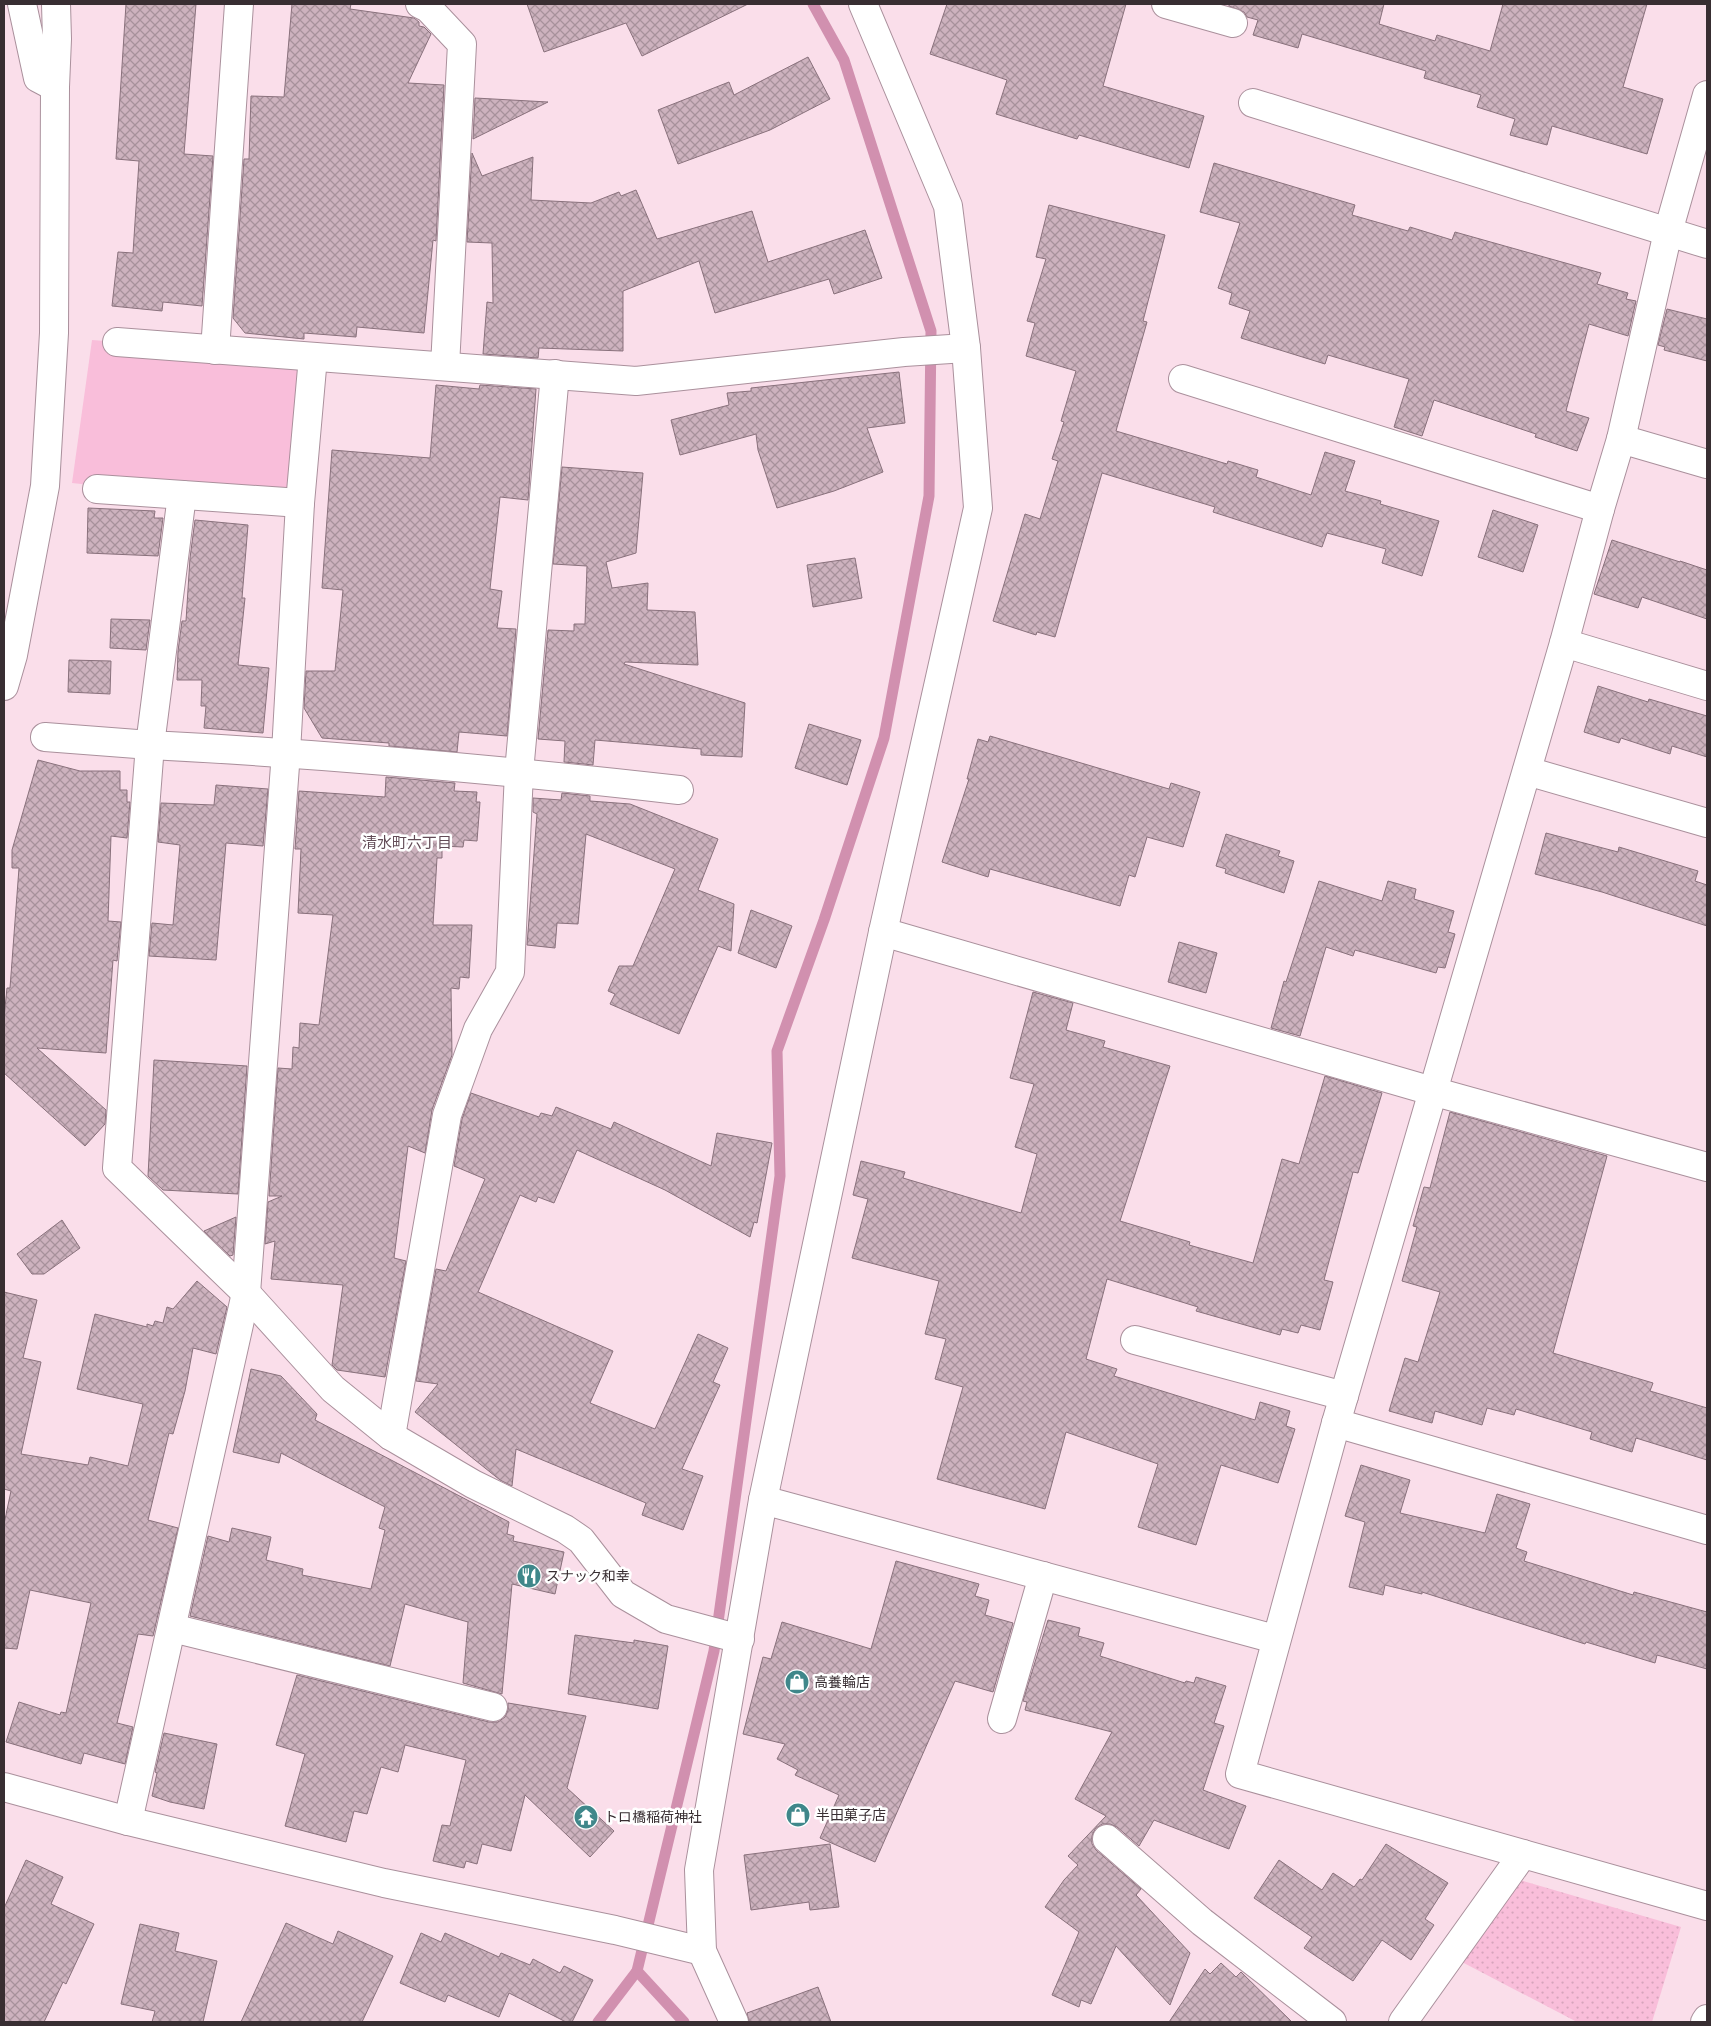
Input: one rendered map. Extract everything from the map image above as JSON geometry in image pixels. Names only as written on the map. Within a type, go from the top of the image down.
[{"type":"street","points":[[22,4],[38,78],[55,87]]},
{"type":"street","points":[[4,686],[13,655],[45,486],[54,333],[56,4]]},
{"type":"street","points":[[216,350],[239,4]]},
{"type":"street","points":[[420,4],[428,8],[462,44],[445,366]]},
{"type":"street","points":[[734,2022],[702,1951],[698,1870],[763,1500],[883,932],[978,508],[966,348],[948,206],[863,4]]},
{"type":"street","points":[[1166,4],[1233,23]]},
{"type":"street","points":[[1707,95],[1668,232],[1621,439],[1564,643],[1336,1423],[1275,1639],[1240,1774],[1707,1906]]},
{"type":"street","points":[[1253,103],[1707,244]]},
{"type":"street","points":[[117,342],[636,380],[904,352],[966,348]]},
{"type":"street","points":[[128,1821],[246,1293],[286,752],[300,504],[313,357]]},
{"type":"street","points":[[392,1436],[447,1115],[478,1029],[510,972],[519,772],[555,374]]},
{"type":"street","points":[[1183,379],[1600,509]]},
{"type":"street","points":[[1621,439],[1707,464]]},
{"type":"street","points":[[98,489],[300,504]]},
{"type":"street","points":[[182,495],[150,745],[117,1168],[246,1293],[333,1389],[392,1436],[473,1484],[565,1529],[581,1540],[623,1594],[666,1619],[740,1638]]},
{"type":"street","points":[[1564,643],[1707,686]]},
{"type":"street","points":[[45,738],[286,752],[519,772],[679,790]]},
{"type":"street","points":[[1527,770],[1707,822]]},
{"type":"street","points":[[883,932],[1432,1091],[1707,1167]]},
{"type":"street","points":[[1135,1340],[1344,1396]]},
{"type":"street","points":[[1336,1423],[1707,1530]]},
{"type":"street","points":[[763,1500],[1275,1639]]},
{"type":"street","points":[[1002,1719],[1043,1576]]},
{"type":"street","points":[[172,1628],[493,1707]]},
{"type":"street","points":[[4,1787],[128,1821],[384,1883],[615,1930],[702,1951]]},
{"type":"street","points":[[1107,1840],[1202,1922],[1332,2022]]},
{"type":"street","points":[[1403,2022],[1522,1854]]},
{"type":"shaded area","points":[[92,340],[313,357],[300,503],[182,495],[72,483]]},
{"type":"shaded area","points":[[1520,1880],[1681,1927],[1652,2022],[1577,2022],[1460,1961]]},
{"type":"building","points":[[126,4],[196,4],[184,154],[213,156],[202,306],[163,302],[162,311],[112,306],[118,252],[133,253],[139,161],[116,159]]},
{"type":"building","points":[[292,4],[351,4],[350,9],[414,18],[419,22],[419,26],[424,27],[431,34],[408,83],[444,85],[436,241],[433,240],[424,333],[357,327],[356,337],[304,333],[304,339],[245,333],[233,318],[244,159],[249,159],[251,96],[284,97]]},
{"type":"building","points":[[527,4],[748,4],[642,56],[626,23],[544,52]]},
{"type":"building","points":[[947,4],[1126,4],[1103,86],[1204,116],[1189,168],[1079,135],[1077,139],[996,114],[1007,80],[930,54]]},
{"type":"building","points":[[1229,4],[1384,4],[1379,24],[1435,41],[1437,35],[1490,51],[1503,4],[1647,4],[1623,87],[1663,99],[1647,154],[1552,126],[1547,145],[1510,135],[1515,119],[1477,107],[1481,95],[1424,78],[1426,71],[1302,34],[1298,48],[1253,35],[1258,20],[1247,17],[1244,12],[1229,6]]},
{"type":"building","points":[[808,57],[830,99],[770,130],[678,164],[658,110],[729,82],[734,95]]},
{"type":"building","points":[[475,98],[548,102],[473,139]]},
{"type":"building","points":[[472,153],[482,176],[533,157],[531,200],[591,203],[619,192],[621,196],[636,190],[657,239],[752,211],[768,262],[865,230],[882,278],[834,294],[829,279],[715,313],[699,261],[623,291],[623,351],[539,348],[538,358],[483,354],[487,302],[493,303],[492,243],[467,242]]},
{"type":"building","points":[[1214,163],[1355,205],[1352,215],[1408,231],[1410,227],[1452,240],[1455,232],[1601,273],[1597,284],[1628,293],[1626,299],[1636,301],[1628,336],[1589,324],[1566,411],[1589,418],[1577,451],[1535,437],[1536,434],[1434,400],[1422,436],[1394,427],[1409,379],[1328,355],[1325,364],[1241,338],[1250,311],[1229,304],[1232,293],[1218,288],[1240,223],[1200,212]]},
{"type":"building","points":[[1049,205],[1165,235],[1143,321],[1147,322],[1116,431],[1227,464],[1228,461],[1258,470],[1256,477],[1311,495],[1325,452],[1355,461],[1345,491],[1381,501],[1380,504],[1439,521],[1422,576],[1382,563],[1386,549],[1327,533],[1322,547],[1213,512],[1215,507],[1102,473],[1055,637],[1037,632],[1036,635],[993,621],[1025,514],[1040,519],[1058,461],[1052,459],[1064,422],[1061,421],[1076,371],[1026,356],[1035,323],[1027,321],[1046,259],[1036,257]]},
{"type":"building","points":[[1667,309],[1707,319],[1707,361],[1664,350],[1665,347],[1658,345]]},
{"type":"building","points":[[899,372],[905,423],[867,428],[883,472],[834,491],[777,508],[758,450],[756,434],[680,455],[671,420],[729,405],[727,393],[751,391],[751,388]]},
{"type":"building","points":[[436,385],[479,389],[480,385],[536,389],[528,500],[500,497],[490,589],[502,591],[497,628],[516,629],[507,736],[459,732],[457,752],[389,746],[389,743],[322,738],[304,708],[306,671],[335,671],[343,590],[322,588],[332,450],[430,458]]},
{"type":"building","points":[[562,467],[643,473],[636,553],[606,562],[612,588],[648,583],[647,610],[695,612],[698,665],[625,662],[624,664],[745,703],[742,757],[701,755],[701,749],[595,740],[593,765],[564,762],[565,741],[538,739],[548,630],[574,631],[574,624],[585,624],[587,566],[553,564]]},
{"type":"building","points":[[88,508],[155,511],[154,518],[163,518],[158,556],[87,553]]},
{"type":"building","points":[[1493,510],[1538,525],[1523,572],[1478,557]]},
{"type":"building","points":[[195,520],[248,525],[242,598],[245,598],[238,665],[269,668],[263,733],[204,728],[206,706],[201,706],[202,680],[177,680],[182,621],[186,621],[190,558]]},
{"type":"building","points":[[1612,540],[1707,570],[1707,619],[1642,597],[1638,608],[1594,594]]},
{"type":"building","points":[[855,558],[862,598],[813,607],[807,565]]},
{"type":"building","points":[[111,619],[150,620],[146,650],[110,648]]},
{"type":"building","points":[[69,660],[111,661],[110,694],[68,692]]},
{"type":"building","points":[[1598,686],[1648,702],[1649,699],[1707,716],[1707,757],[1672,746],[1670,754],[1621,738],[1619,743],[1584,732]]},
{"type":"building","points":[[809,724],[861,740],[847,785],[795,768]]},
{"type":"building","points":[[990,736],[1169,789],[1171,783],[1200,792],[1183,847],[1147,837],[1135,877],[1129,875],[1120,906],[990,869],[988,877],[942,862],[969,779],[967,779],[978,739],[988,742]]},
{"type":"building","points":[[38,760],[80,771],[120,771],[120,790],[127,790],[127,802],[130,802],[127,838],[111,836],[108,921],[121,922],[117,961],[113,960],[106,1053],[37,1048],[106,1110],[105,1124],[85,1146],[4,1073],[4,1018],[7,988],[10,988],[19,868],[12,868],[12,850]]},
{"type":"building","points":[[386,777],[455,783],[454,791],[477,792],[476,802],[480,802],[477,841],[464,840],[463,847],[442,846],[442,858],[437,858],[433,925],[472,925],[469,978],[460,977],[459,989],[451,988],[452,1055],[432,1110],[425,1153],[408,1146],[394,1258],[406,1261],[385,1377],[337,1370],[332,1365],[343,1285],[271,1279],[275,1241],[265,1244],[268,1202],[282,1196],[269,1196],[278,1068],[292,1069],[293,1047],[299,1048],[300,1023],[319,1025],[333,915],[298,913],[301,849],[295,849],[299,791],[385,797]]},
{"type":"building","points":[[216,785],[268,789],[263,846],[226,843],[216,960],[149,956],[152,923],[173,925],[180,845],[158,842],[161,803],[214,805]]},
{"type":"building","points":[[562,793],[590,796],[590,801],[630,804],[718,839],[698,890],[734,904],[731,951],[718,946],[679,1034],[610,1004],[615,994],[608,991],[619,966],[633,966],[675,869],[586,834],[578,924],[557,923],[555,948],[527,945],[537,814],[533,812],[533,798],[561,800]]},
{"type":"building","points":[[1546,833],[1618,852],[1619,847],[1698,871],[1695,881],[1707,885],[1707,926],[1602,892],[1535,874]]},
{"type":"building","points":[[1226,834],[1280,851],[1278,856],[1294,861],[1284,893],[1225,873],[1226,869],[1216,866]]},
{"type":"building","points":[[1319,881],[1382,901],[1388,881],[1416,889],[1414,899],[1454,911],[1448,932],[1455,934],[1445,968],[1438,967],[1436,973],[1355,950],[1353,956],[1326,947],[1300,1036],[1271,1028],[1284,981],[1286,982]]},
{"type":"building","points":[[751,910],[792,926],[776,968],[738,953]]},
{"type":"building","points":[[1179,942],[1217,953],[1206,993],[1168,982]]},
{"type":"building","points":[[1033,992],[1073,1003],[1066,1030],[1105,1041],[1103,1047],[1170,1066],[1120,1221],[1190,1242],[1189,1245],[1253,1263],[1282,1159],[1299,1164],[1325,1076],[1382,1093],[1358,1173],[1353,1172],[1324,1280],[1333,1282],[1320,1330],[1301,1325],[1298,1333],[1282,1329],[1280,1335],[1196,1311],[1198,1307],[1107,1279],[1086,1359],[1117,1369],[1114,1376],[1255,1420],[1260,1402],[1290,1411],[1286,1426],[1295,1429],[1278,1483],[1221,1465],[1196,1545],[1138,1527],[1158,1464],[1066,1432],[1045,1509],[937,1479],[963,1387],[935,1379],[946,1339],[925,1334],[939,1281],[852,1258],[868,1199],[853,1195],[861,1161],[905,1172],[903,1178],[1021,1213],[1037,1154],[1015,1147],[1034,1084],[1010,1078]]},
{"type":"building","points":[[154,1060],[247,1066],[238,1194],[163,1190],[148,1176]]},
{"type":"building","points":[[471,1093],[539,1117],[541,1113],[552,1116],[556,1107],[611,1129],[614,1122],[711,1166],[717,1133],[772,1143],[757,1223],[754,1222],[750,1237],[665,1190],[577,1150],[554,1203],[538,1197],[536,1202],[520,1195],[478,1292],[613,1351],[590,1403],[655,1429],[698,1334],[728,1348],[713,1382],[720,1385],[682,1469],[703,1476],[683,1530],[642,1515],[646,1503],[516,1449],[512,1486],[500,1480],[415,1412],[438,1384],[416,1381],[436,1269],[446,1271],[485,1179],[454,1166],[462,1119]]},
{"type":"building","points":[[1450,1112],[1607,1156],[1553,1353],[1653,1383],[1650,1391],[1707,1408],[1707,1460],[1636,1438],[1632,1452],[1590,1439],[1592,1432],[1516,1409],[1514,1415],[1487,1408],[1482,1425],[1435,1411],[1432,1423],[1389,1411],[1405,1358],[1418,1362],[1440,1292],[1402,1281],[1417,1227],[1413,1226],[1424,1187],[1430,1188]]},
{"type":"building","points":[[236,1217],[233,1255],[230,1256],[204,1231]]},
{"type":"building","points":[[62,1220],[80,1248],[44,1274],[32,1274],[17,1254]]},
{"type":"building","points":[[197,1281],[227,1307],[216,1354],[193,1348],[185,1391],[173,1434],[169,1433],[148,1520],[178,1528],[153,1636],[138,1634],[117,1723],[133,1727],[125,1764],[84,1753],[81,1764],[6,1742],[19,1702],[60,1715],[61,1712],[66,1713],[91,1603],[30,1590],[17,1649],[4,1648],[4,1524],[11,1491],[4,1489],[4,1292],[37,1300],[23,1358],[41,1362],[21,1454],[88,1465],[90,1457],[128,1466],[143,1404],[77,1389],[95,1314],[147,1327],[147,1324],[153,1326],[155,1321],[163,1323],[167,1307],[173,1309]]},
{"type":"building","points":[[251,1369],[281,1376],[317,1414],[315,1420],[509,1522],[507,1534],[514,1536],[513,1541],[564,1552],[555,1594],[512,1584],[502,1694],[463,1683],[468,1622],[405,1604],[390,1666],[190,1616],[208,1536],[229,1542],[232,1528],[271,1537],[266,1560],[303,1569],[302,1575],[371,1589],[385,1530],[379,1528],[385,1507],[281,1453],[279,1463],[233,1452]]},
{"type":"building","points":[[1361,1465],[1410,1480],[1400,1513],[1485,1533],[1497,1494],[1530,1504],[1516,1548],[1527,1552],[1524,1561],[1633,1595],[1634,1592],[1707,1612],[1707,1669],[1657,1655],[1655,1663],[1586,1642],[1585,1644],[1422,1592],[1422,1594],[1385,1585],[1383,1595],[1349,1587],[1365,1522],[1345,1516]]},
{"type":"building","points":[[896,1561],[979,1584],[975,1596],[989,1600],[985,1615],[1013,1623],[993,1692],[955,1681],[875,1862],[820,1838],[839,1795],[795,1775],[798,1770],[777,1759],[785,1744],[743,1734],[763,1657],[771,1659],[782,1622],[871,1649]]},
{"type":"building","points":[[1048,1620],[1080,1628],[1078,1636],[1104,1643],[1100,1656],[1185,1683],[1186,1681],[1194,1683],[1196,1677],[1226,1686],[1214,1723],[1224,1726],[1203,1790],[1246,1806],[1229,1849],[1154,1820],[1139,1846],[1117,1827],[1110,1824],[1102,1824],[1095,1829],[1092,1836],[1092,1844],[1096,1850],[1141,1889],[1136,1895],[1190,1953],[1170,2005],[1116,1946],[1091,2004],[1081,2000],[1079,2007],[1052,1995],[1079,1932],[1045,1907],[1064,1880],[1078,1865],[1068,1856],[1106,1816],[1075,1799],[1112,1732],[1025,1710],[1027,1702],[1023,1701]]},
{"type":"building","points":[[575,1635],[634,1643],[634,1640],[668,1646],[658,1709],[568,1694]]},
{"type":"building","points":[[297,1675],[489,1722],[498,1722],[505,1717],[508,1703],[586,1716],[567,1788],[614,1831],[590,1857],[525,1795],[511,1851],[482,1844],[477,1864],[466,1861],[464,1868],[433,1861],[442,1825],[450,1826],[466,1760],[405,1745],[398,1772],[381,1767],[367,1814],[354,1811],[346,1842],[285,1826],[305,1754],[276,1745]]},
{"type":"building","points":[[164,1733],[217,1744],[204,1809],[152,1796],[157,1773],[155,1772]]},
{"type":"building","points":[[830,1844],[839,1907],[810,1910],[809,1902],[751,1910],[744,1855]]},
{"type":"building","points":[[1386,1844],[1448,1883],[1425,1919],[1434,1925],[1411,1960],[1382,1940],[1353,1981],[1304,1948],[1312,1937],[1254,1898],[1279,1860],[1322,1890],[1333,1873],[1354,1887],[1360,1879],[1362,1880]]},
{"type":"building","points":[[26,1860],[63,1877],[51,1904],[94,1924],[66,1984],[63,1982],[44,2022],[4,2022],[4,1908]]},
{"type":"building","points":[[286,1923],[333,1944],[338,1931],[393,1956],[362,2022],[241,2022]]},
{"type":"building","points":[[140,1924],[179,1933],[175,1951],[217,1961],[203,2022],[152,2022],[155,2011],[121,2004]]},
{"type":"building","points":[[421,1933],[441,1942],[445,1933],[499,1957],[501,1953],[530,1965],[533,1959],[560,1973],[564,1966],[593,1980],[572,2022],[566,2022],[509,1993],[499,2017],[448,1995],[445,2002],[400,1983]]},
{"type":"building","points":[[1221,1963],[1236,1977],[1241,1972],[1292,2022],[1169,2022],[1205,1969],[1210,1974]]},
{"type":"building","points":[[818,1987],[831,2022],[749,2022],[747,2013]]},
{"type":"waterway","points":[[684,2022],[637,1971],[714,1651],[780,1176],[777,1051],[824,920],[884,738],[929,496],[931,331],[844,60],[813,4]]},
{"type":"waterway","points":[[598,2022],[637,1971]]},
{"type":"place","name":"スナック和幸","points":[[529,1576]]},
{"type":"place","name":"高養輪店","points":[[797,1682]]},
{"type":"place","name":"半田菓子店","points":[[798,1815]]},
{"type":"place","name":"トロ橋稲荷神社","points":[[586,1817]]},
{"type":"district","name":"清水町六丁目","points":[[407,843]]}]
